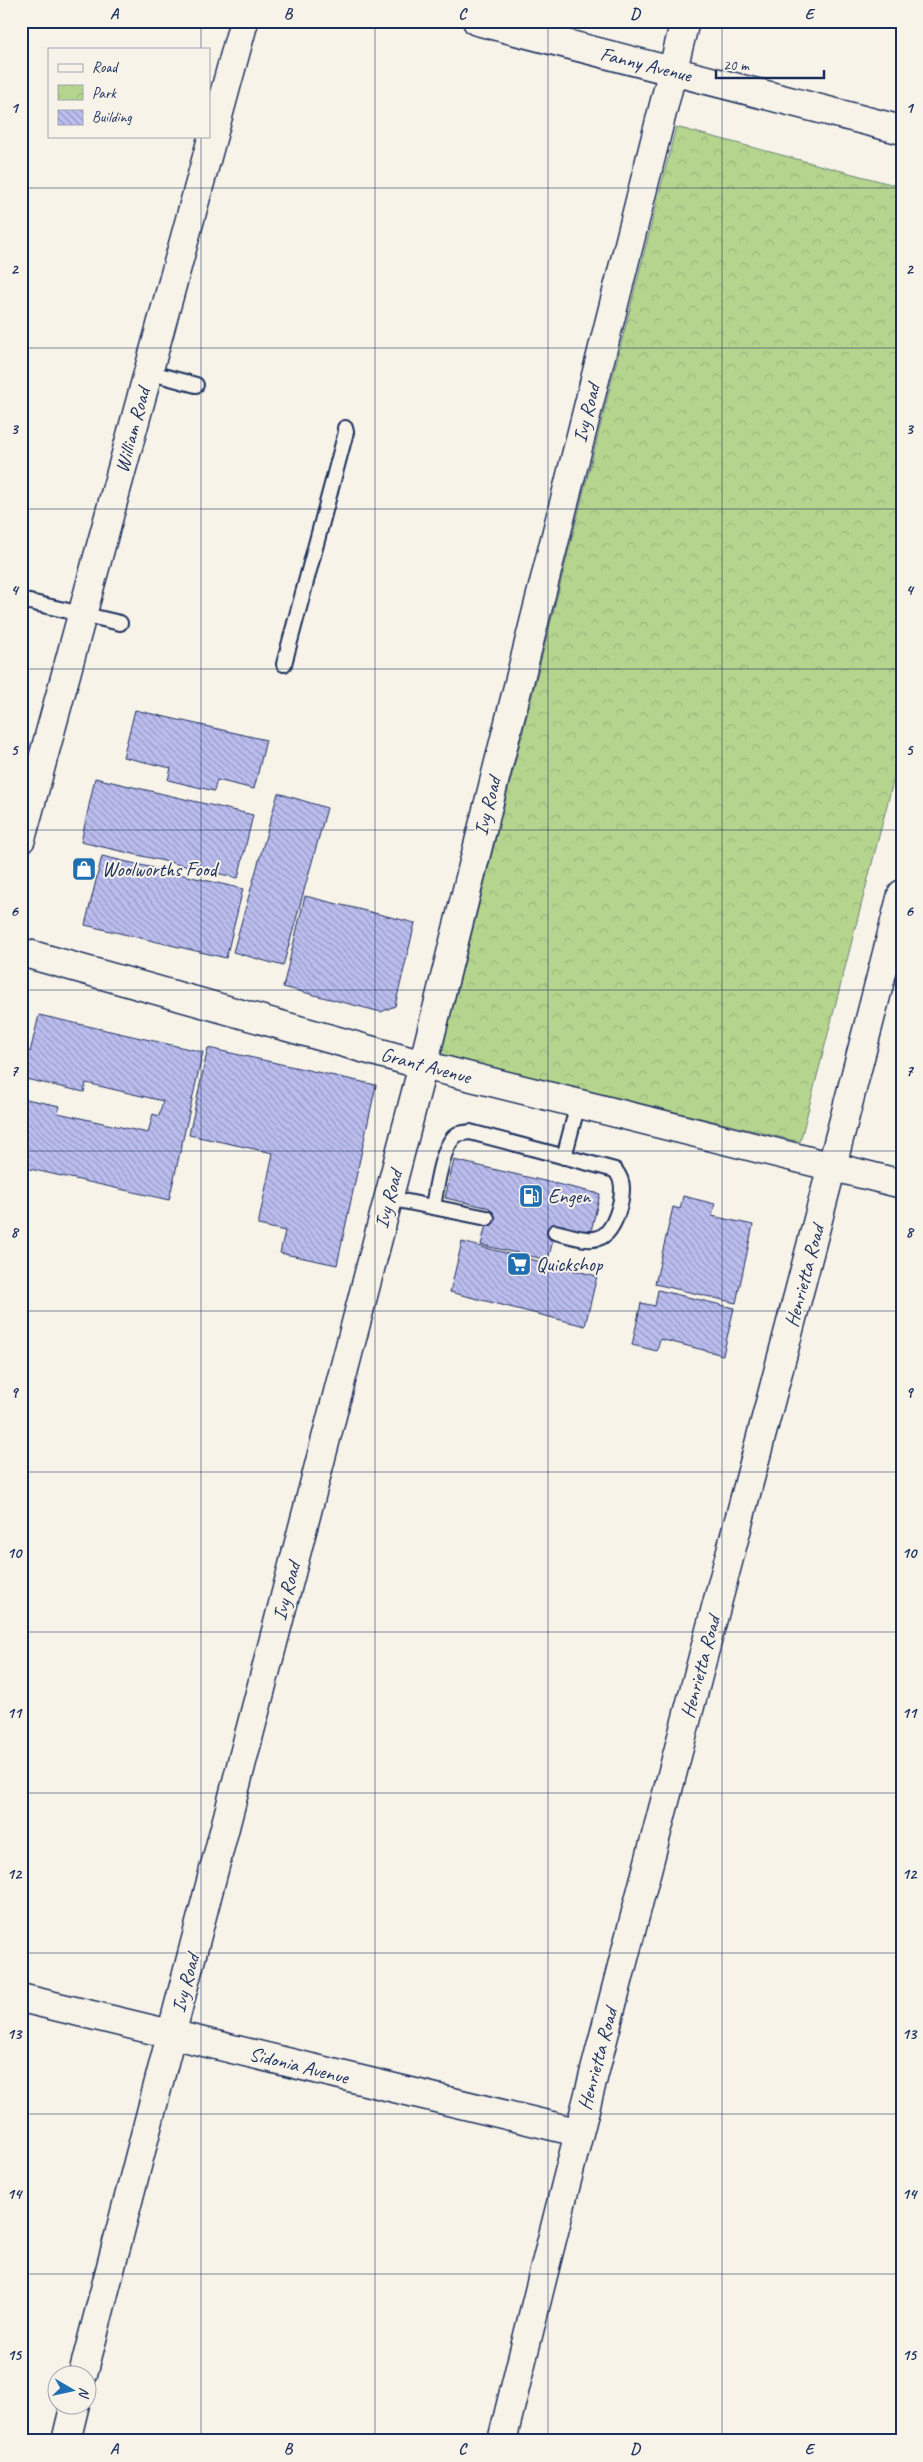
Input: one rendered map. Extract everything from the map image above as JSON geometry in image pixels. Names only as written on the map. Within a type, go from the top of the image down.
[{"type":"street","name":"William Road","points":[[21,839],[244,21]]},
{"type":"street","name":"Fanny Avenue","points":[[477,21],[902,130]]},
{"type":"street","name":"Ivy Road","points":[[86,2364],[423,1065],[685,21]]},
{"type":"street","name":"Henrietta Road","points":[[502,2441],[577,2132],[833,1167],[902,894]]},
{"type":"street","name":"Grant Avenue","points":[[21,952],[423,1065],[902,1184]]},
{"type":"street","name":"Sidonia Avenue","points":[[21,1998],[577,2132]]},
{"type":"street","points":[[66,2441],[73,2414]]},
{"type":"lane","points":[[148,372],[196,385]]},
{"type":"lane","points":[[284,664],[346,432],[345,428]]},
{"type":"lane","points":[[21,600],[120,623]]},
{"type":"lane","points":[[564,1157],[578,1104]]},
{"type":"lane","points":[[433,1207],[445,1152],[452,1139],[459,1134],[470,1132],[615,1170],[620,1177],[622,1188],[612,1226],[602,1236],[590,1239],[555,1232]]},
{"type":"lane","points":[[388,1198],[487,1218]]},
{"type":"green space","points":[[676,127],[902,187],[902,747],[800,1142],[441,1055]]},
{"type":"building","points":[[135,710],[266,740],[254,789],[217,780],[214,791],[168,780],[171,768],[123,757]]},
{"type":"building","points":[[95,778],[253,815],[238,878],[81,842]]},
{"type":"building","points":[[278,793],[327,808],[283,966],[233,952]]},
{"type":"building","points":[[102,856],[243,889],[226,958],[85,925]]},
{"type":"building","points":[[305,896],[415,923],[395,1006],[381,1012],[283,987]]},
{"type":"building","points":[[39,1015],[203,1052],[169,1200],[21,1167],[21,1098],[60,1106],[58,1113],[148,1133],[153,1114],[159,1116],[163,1101],[86,1083],[84,1092],[21,1078],[26,1050],[30,1052]]},
{"type":"building","points":[[208,1048],[376,1085],[337,1265],[280,1253],[285,1231],[258,1225],[273,1153],[189,1135]]},
{"type":"building","points":[[454,1160],[600,1194],[590,1235],[555,1232],[548,1260],[481,1245],[490,1208],[445,1198]]},
{"type":"building","points":[[683,1196],[715,1204],[712,1216],[753,1225],[736,1303],[655,1284],[673,1207],[680,1209]]},
{"type":"building","points":[[462,1242],[597,1276],[585,1326],[450,1292]]},
{"type":"building","points":[[658,1290],[734,1308],[723,1355],[660,1339],[657,1351],[632,1345],[641,1303],[655,1306]]},
{"type":"place","name":"Woolworths Food","points":[[84,869]]},
{"type":"place","name":"Engen","points":[[531,1196]]},
{"type":"place","name":"Quickshop","points":[[519,1264]]}]
